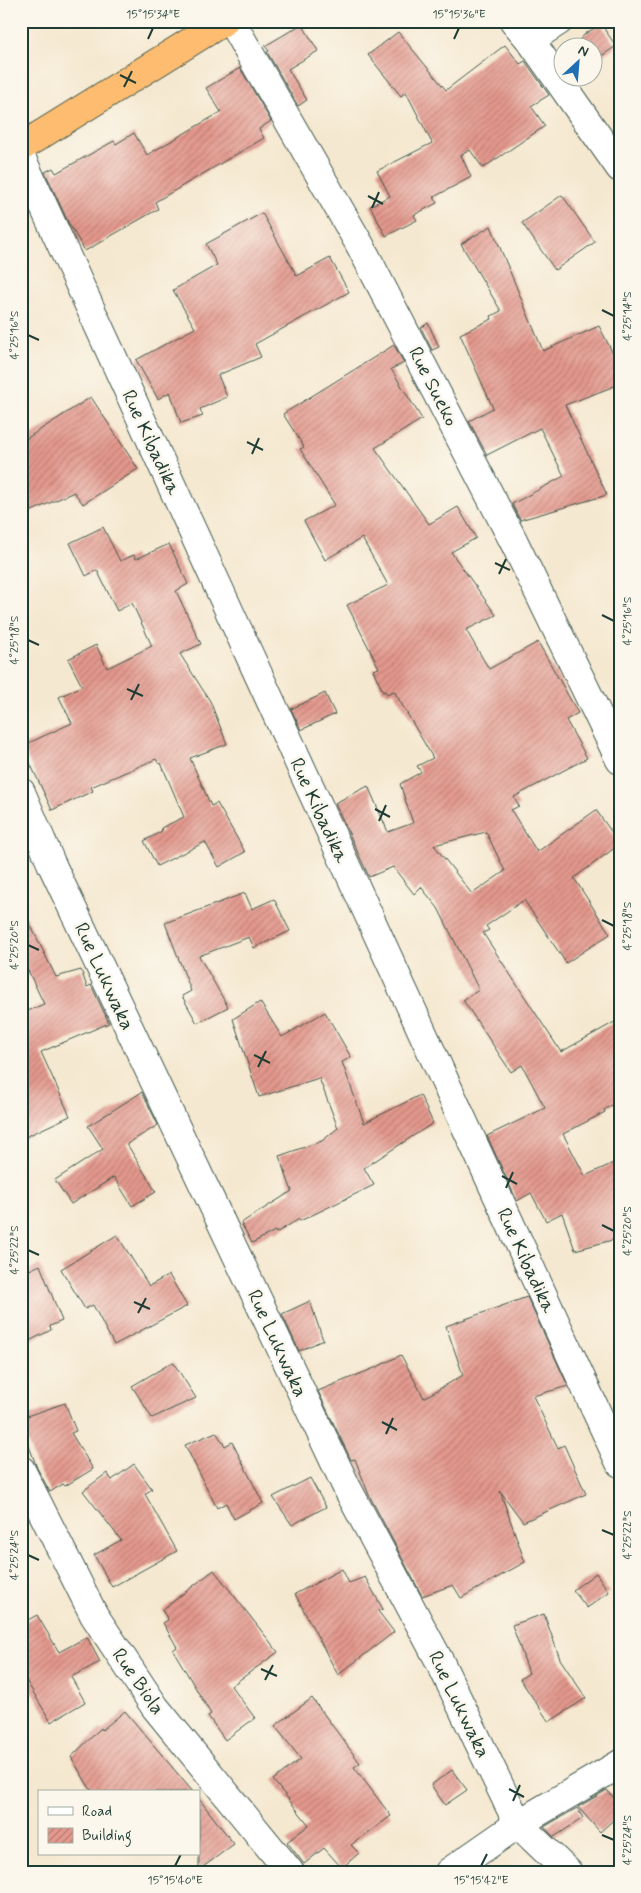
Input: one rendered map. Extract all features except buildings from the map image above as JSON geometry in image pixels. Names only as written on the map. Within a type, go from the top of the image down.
[{"type":"highway","points":[[21,147],[224,21]]},
{"type":"street","name":"Rue Sueko","points":[[231,21],[365,253],[514,542],[620,760]]},
{"type":"street","points":[[559,21],[522,31],[620,168]]},
{"type":"street","name":"Rue Kibadika","points":[[21,157],[620,1463]]},
{"type":"street","name":"Rue Lukwaka","points":[[21,792],[56,872],[346,1486],[440,1662],[518,1824],[568,1872]]},
{"type":"street","name":"Rue Biola","points":[[21,1470],[99,1624],[155,1706],[290,1872]]},
{"type":"street","points":[[449,1872],[518,1824],[620,1764]]}]
